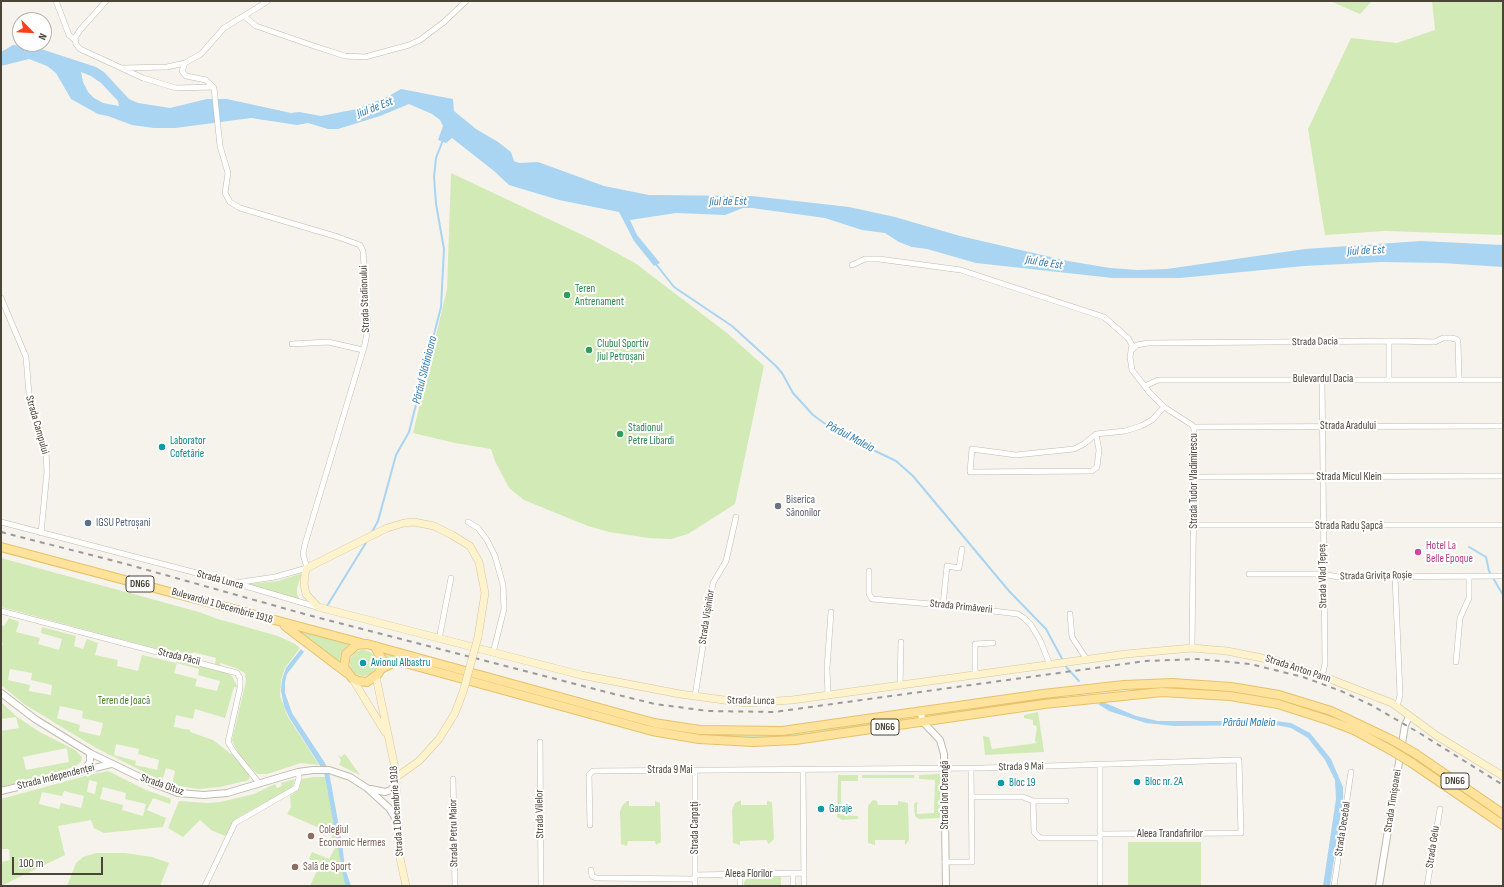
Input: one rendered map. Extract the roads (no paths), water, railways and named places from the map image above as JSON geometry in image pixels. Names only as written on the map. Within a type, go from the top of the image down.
[{"type":"main road","points":[[318,607],[309,599],[305,589],[304,580],[307,568],[379,532],[404,523],[424,524],[443,530],[470,546],[479,562],[485,582],[484,606],[478,637],[463,692],[450,722],[433,746],[419,761],[396,780]]},
{"type":"main road","name":"Bulevardul 1 Decembrie 1918","points":[[1,547],[362,644]]},
{"type":"main road","name":"Strada Lunca","points":[[318,607],[580,675],[695,696],[746,703],[764,703],[828,696],[1064,663]]},
{"type":"main road","name":"Bulevardul 1 Decembrie 1918","points":[[281,623],[349,676]]},
{"type":"main road","points":[[362,644],[375,648],[382,659],[382,669],[376,677],[364,682],[349,676],[344,660],[350,649],[362,644]]},
{"type":"main road","name":"DN66","points":[[375,648],[654,723],[692,730],[733,732],[782,731],[1043,694],[1162,683],[1255,690],[1315,706],[1356,722],[1416,754],[1503,814]]},
{"type":"main road","name":"Strada Anton Pann","points":[[1064,663],[1192,648],[1247,654],[1277,661],[1322,676],[1398,707],[1410,717],[1474,760],[1503,776]]},
{"type":"main road","name":"DN66","points":[[382,669],[392,663],[405,663],[652,731],[699,739],[753,742],[795,740],[1019,707],[1074,700],[1162,692],[1254,699],[1294,708],[1360,733],[1412,763],[1503,824]]},
{"type":"main road","name":"Strada 1 Decembrie 1918","points":[[349,676],[387,736]]},
{"type":"main road","name":"Strada 1 Decembrie 1918","points":[[376,677],[387,736],[394,760],[400,858],[406,886]]},
{"type":"main road","points":[[1072,691],[1074,700]]},
{"type":"main road","points":[[1043,694],[1044,704]]},
{"type":"main road","points":[[1018,698],[1019,707]]},
{"type":"main road","points":[[988,702],[990,711]]},
{"type":"street","points":[[56,1],[69,35],[75,40],[80,50],[143,78],[176,88],[190,89],[208,86],[214,88]]},
{"type":"street","points":[[75,40],[80,30],[106,1]]},
{"type":"street","points":[[121,68],[167,67],[185,63],[201,54],[224,28],[268,1]]},
{"type":"street","points":[[244,16],[256,26],[314,46],[345,56],[365,57],[409,45],[420,40],[444,22],[466,1]]},
{"type":"street","points":[[185,63],[182,67],[183,74],[206,80],[214,88]]},
{"type":"street","name":"Strada Stadionului","points":[[214,88],[220,142],[228,173],[225,193],[233,205],[353,242],[360,245],[363,251],[368,327],[363,350],[305,544],[303,554],[307,568]]},
{"type":"street","points":[[852,265],[865,259],[879,259],[969,271],[1104,317],[1128,338],[1132,350]]},
{"type":"street","name":"Strada Campului","points":[[1,298],[26,357],[30,406],[46,451],[46,487],[41,533]]},
{"type":"street","name":"Strada Dacia","points":[[1132,350],[1137,345],[1148,343],[1435,342],[1443,338],[1456,339],[1458,341],[1459,380]]},
{"type":"street","points":[[1389,379],[1390,341]]},
{"type":"street","points":[[292,344],[328,342],[363,350]]},
{"type":"street","name":"Strada Tudor Vladimirescu","points":[[1132,350],[1130,364],[1132,370],[1164,407],[1194,427],[1192,648]]},
{"type":"street","name":"Strada Vlad Țepeș","points":[[1322,379],[1324,664],[1322,676]]},
{"type":"street","name":"Bulevardul Dacia","points":[[1145,386],[1158,380],[1503,380]]},
{"type":"street","points":[[1096,434],[1099,450],[1097,467],[1092,471],[970,472],[972,449],[1007,454],[1033,454],[1074,449],[1084,444],[1096,434],[1125,431],[1141,426],[1152,420],[1164,407]]},
{"type":"street","name":"Strada Aradului","points":[[1194,427],[1503,426]]},
{"type":"street","name":"Strada Micul Klein","points":[[1194,477],[1503,476]]},
{"type":"street","name":"Strada Vișinilor","points":[[695,696],[713,583],[726,561],[736,517]]},
{"type":"street","name":"Strada Lunca","points":[[1,522],[318,607]]},
{"type":"street","points":[[468,522],[478,528],[487,540],[495,556],[503,585],[504,609],[493,653]]},
{"type":"street","name":"Strada Radu Șapcă","points":[[1194,525],[1503,526]]},
{"type":"street","points":[[943,605],[947,566],[959,568],[962,549]]},
{"type":"street","points":[[235,584],[275,577],[307,568]]},
{"type":"street","name":"Strada Primăverii","points":[[869,571],[869,594],[872,599],[943,605],[1018,614],[1031,625],[1040,640],[1050,665]]},
{"type":"street","name":"Strada Grivița Roșie","points":[[1249,574],[1323,574],[1338,577],[1501,576]]},
{"type":"street","points":[[1395,576],[1400,695],[1398,707]]},
{"type":"street","points":[[1456,662],[1460,618],[1469,598],[1469,576]]},
{"type":"street","points":[[439,639],[451,578]]},
{"type":"street","name":"Strada Păcii","points":[[1,611],[234,671],[240,678],[240,688],[228,742],[259,784]]},
{"type":"street","points":[[828,696],[827,668],[830,612]]},
{"type":"street","points":[[1070,614],[1072,637],[1087,660]]},
{"type":"street","points":[[900,686],[901,642]]},
{"type":"street","points":[[975,675],[975,644],[993,643]]},
{"type":"street","name":"Strada Oituz","points":[[1,693],[35,719],[90,753],[165,788],[191,795],[227,792],[298,772],[329,770],[350,777],[368,788],[389,808],[397,821]]},
{"type":"street","points":[[921,711],[922,721]]},
{"type":"street","name":"Strada Timișoarei","points":[[1379,886],[1404,727],[1410,717]]},
{"type":"street","name":"Strada Ion Creangă","points":[[922,721],[940,740],[944,754],[946,886]]},
{"type":"street","name":"Strada Vilelor","points":[[540,742],[541,886]]},
{"type":"street","points":[[85,769],[90,762],[90,753]]},
{"type":"street","name":"Strada 9 Mai","points":[[590,824],[590,772],[971,768],[1239,760],[1241,833]]},
{"type":"street","name":"Strada Independenței","points":[[1,791],[85,769],[111,764]]},
{"type":"street","points":[[1100,765],[1100,886]]},
{"type":"street","points":[[945,862],[972,862],[971,768]]},
{"type":"street","points":[[803,769],[804,886]]},
{"type":"street","name":"Strada Carpați","points":[[695,770],[695,886]]},
{"type":"street","points":[[206,886],[235,823],[296,788],[299,778],[298,772]]},
{"type":"street","name":"Strada Decebal","points":[[1334,886],[1351,772]]},
{"type":"street","name":"Strada Petru Maior","points":[[453,779],[455,886]]},
{"type":"street","points":[[368,788],[385,792],[391,790],[396,780]]},
{"type":"street","points":[[971,797],[1023,797],[1033,801],[1066,801]]},
{"type":"street","name":"Aleea Trandafirilor","points":[[1033,801],[1034,832],[1036,836],[1040,838],[1241,833]]},
{"type":"street","name":"Strada Gelu","points":[[1427,886],[1440,809]]},
{"type":"street","name":"Aleea Florilor","points":[[591,870],[594,877],[600,878],[695,877],[740,874],[803,874]]},
{"type":"street","points":[[740,874],[740,886]]},
{"type":"street","points":[[792,874],[793,886]]},
{"type":"water","name":"Jiul de Est","points":[[12,46],[12,52],[50,52],[96,67],[104,72],[129,99],[138,103],[170,108],[207,99],[227,99],[291,113],[299,112],[321,116],[357,109],[389,96],[401,89],[453,99],[454,111],[476,129],[498,142],[511,152],[514,161],[519,163],[538,162],[604,186],[649,195],[752,196],[849,207],[895,217],[960,236],[1068,261],[1110,268],[1138,270],[1167,269],[1305,249],[1421,241],[1503,245],[1503,267],[1442,263],[1381,262],[1304,266],[1180,278],[1113,278],[976,263],[927,249],[912,247],[899,242],[885,233],[862,230],[825,218],[752,208],[743,208],[725,215],[676,213],[630,220],[637,235],[660,263],[654,266],[634,241],[619,212],[559,200],[509,185],[494,171],[452,138],[446,143],[438,140],[443,126],[440,120],[432,114],[409,104],[380,116],[338,129],[328,129],[308,123],[297,125],[251,118],[175,128],[154,128],[132,125],[98,114],[71,99],[56,73],[47,66],[29,59],[1,66],[1,52]],"holes":[[[81,72],[91,76],[101,83],[118,101],[119,106],[103,103],[94,98],[88,92],[83,82]]]},
{"type":"water","points":[[301,649],[304,652],[287,674],[285,693],[292,713],[325,763],[329,772],[345,868],[351,886],[346,886],[344,880],[324,772],[289,717],[284,706],[281,691],[282,680],[286,668]]},
{"type":"water","points":[[1103,702],[1136,716],[1158,721],[1275,721],[1291,723],[1310,733],[1331,759],[1343,787],[1343,799],[1330,886],[1323,886],[1336,799],[1335,780],[1325,760],[1308,738],[1291,728],[1276,725],[1174,726],[1146,723],[1109,711],[1098,704]]},
{"type":"waterway","name":"Pârâul Slătinioara","points":[[371,534],[378,521],[396,455],[409,432],[441,307],[444,249],[436,204],[434,177],[436,158],[443,140]]},
{"type":"waterway","name":"Pârâul Maleia","points":[[655,263],[674,287],[732,326],[776,366],[782,373],[793,393],[813,415],[838,433],[896,461],[913,476],[1009,591],[1046,629],[1067,668],[1079,681]]},
{"type":"waterway","name":"Pârâul Slătinioara","points":[[327,606],[367,541]]},
{"type":"waterway","points":[[1469,547],[1486,557],[1489,571],[1503,595]]},
{"type":"railway","points":[[1,532],[126,564],[308,615],[606,692],[655,704],[708,711],[774,712],[1146,661],[1198,659],[1250,664],[1303,677],[1341,691],[1371,705],[1503,785]]},
{"type":"place","name":"Teren Antrenament","points":[[567,295]]},
{"type":"place","name":"Clubul Sportiv Jiul Petroșani","points":[[589,350]]},
{"type":"place","name":"Stadionul Petre Libardi","points":[[620,434]]},
{"type":"place","name":"Laborator Cofetărie","points":[[162,447]]},
{"type":"place","name":"Biserica Sânonilor","points":[[778,506]]},
{"type":"place","name":"IGSU Petroșani","points":[[88,523]]},
{"type":"place","name":"Hotel La Belle Epoque","points":[[1418,552]]},
{"type":"place","name":"Avionul Albastru","points":[[363,663]]},
{"type":"place","name":"Bloc nr. 2A","points":[[1137,782]]},
{"type":"place","name":"Bloc 19","points":[[1001,783]]},
{"type":"place","name":"Garaje","points":[[821,809]]},
{"type":"place","name":"Colegiul Economic Hermes","points":[[311,836]]},
{"type":"place","name":"Sală de Sport","points":[[295,867]]},
{"type":"park label","name":"Teren de Joacă","points":[[124,701]]}]
